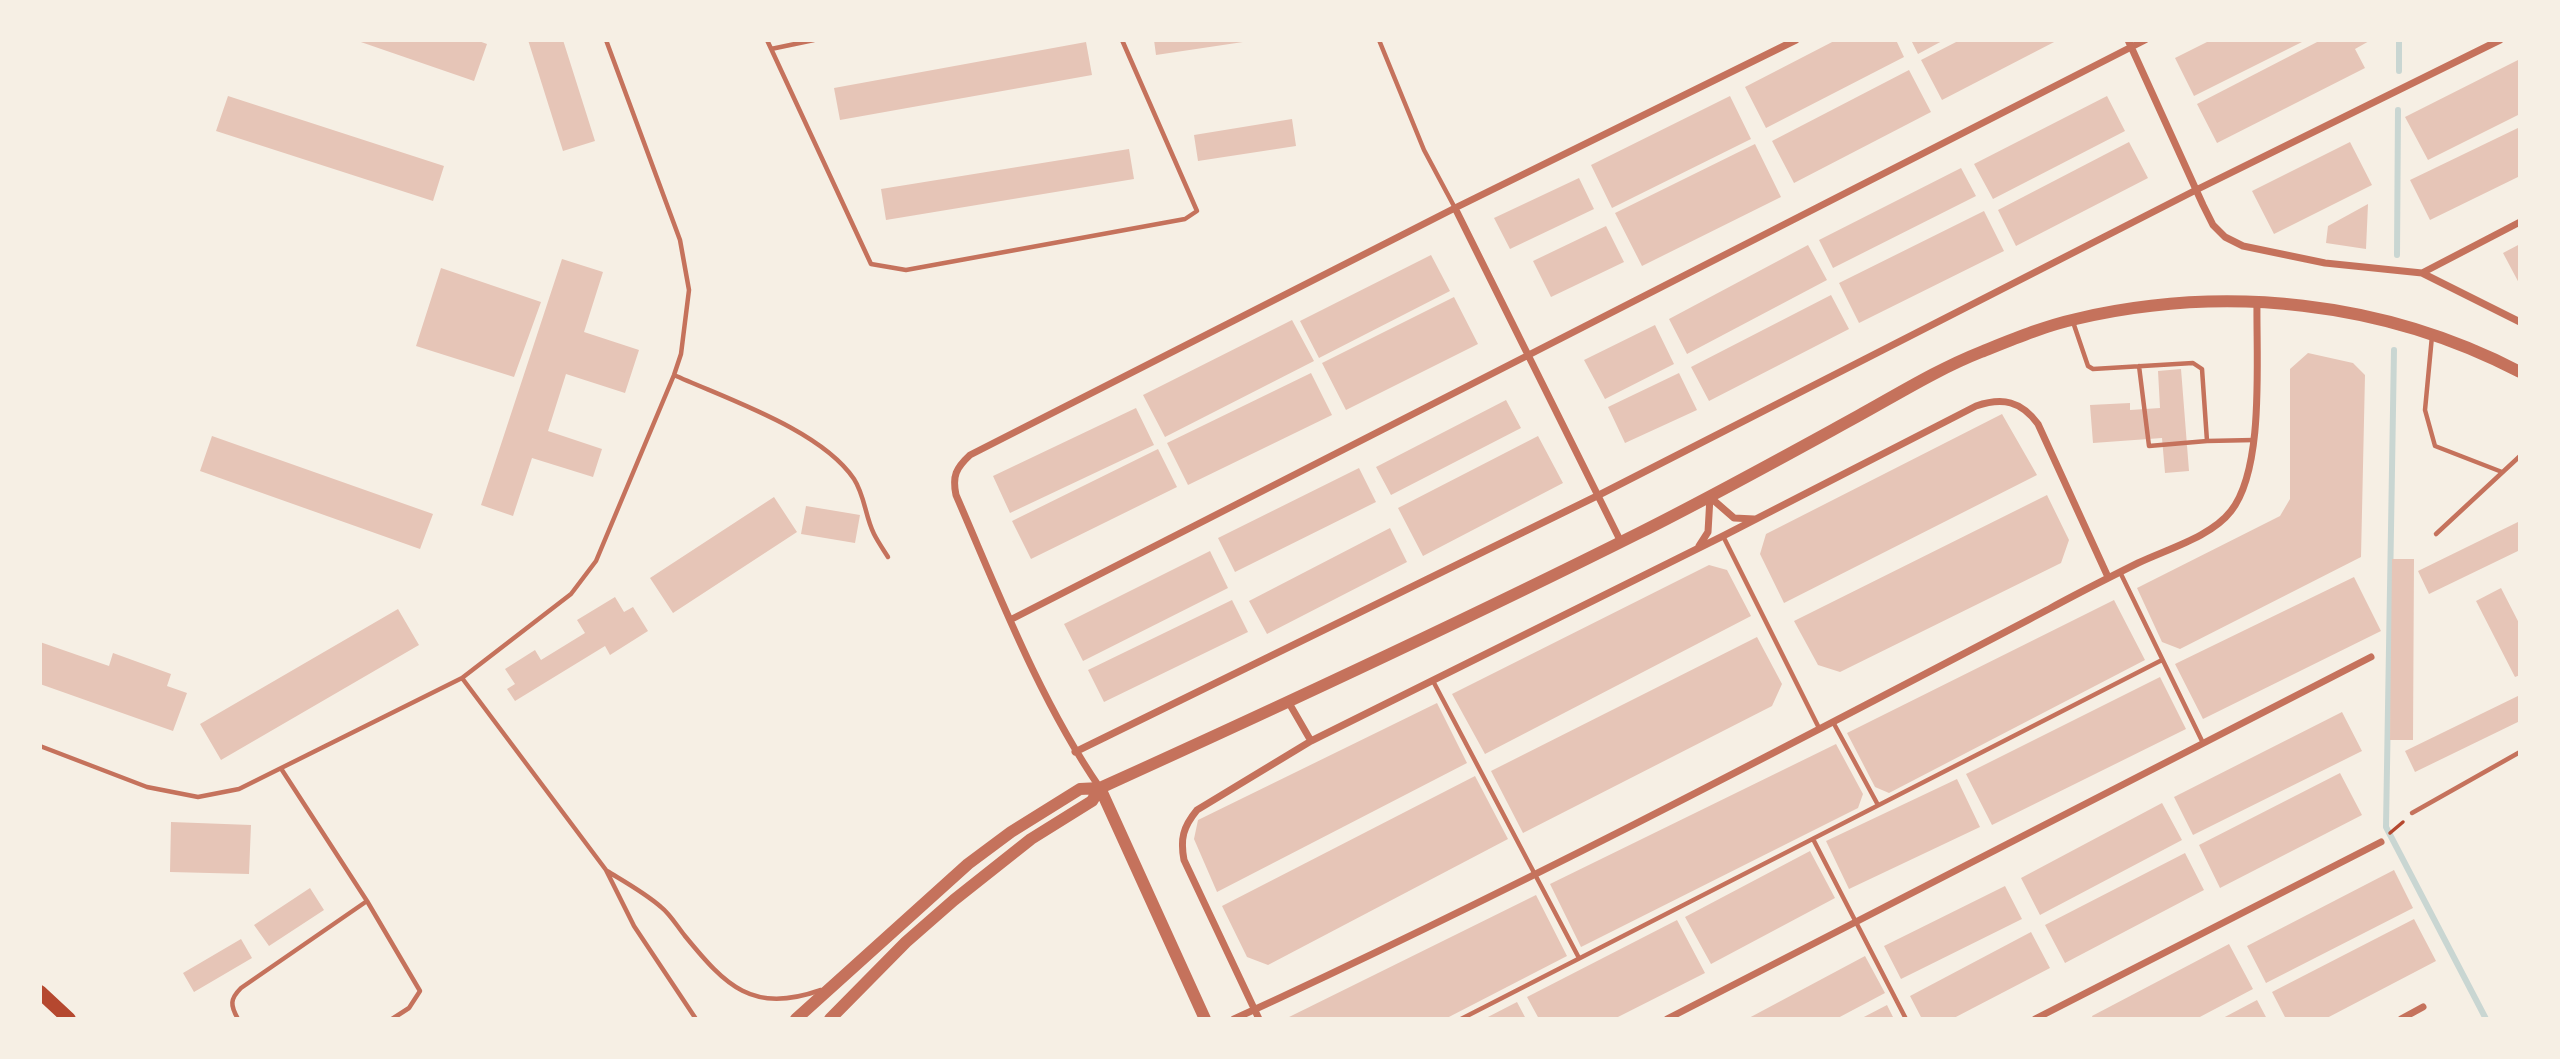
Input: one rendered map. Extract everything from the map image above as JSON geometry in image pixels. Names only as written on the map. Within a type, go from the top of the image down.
[{"type":"main road","points":[[40,992],[69,1019]]},
{"type":"street","points":[[1205,1019],[1100,788],[1075,752],[1010,620],[956,495],[952,480],[957,467],[970,455],[1455,208],[1796,40]]},
{"type":"street","points":[[1010,620],[1530,355],[2129,44],[2145,40]]},
{"type":"street","points":[[1075,752],[1597,496],[2196,190],[2500,40]]},
{"type":"street","points":[[2129,44],[2213,225],[2225,237],[2243,246],[2325,263],[2422,273],[2520,322]]},
{"type":"street","points":[[1455,208],[1621,542]]},
{"type":"street","points":[[2422,273],[2520,222]]},
{"type":"street","points":[[1234,1019],[1534,873],[1820,729],[2108,577],[2211,528],[2229,515],[2247,482],[2254,440],[2257,300]]},
{"type":"street","points":[[796,1019],[948,881],[1011,832],[1080,789],[1100,788],[1289,703],[1621,542],[1979,352],[2073,320],[2151,304],[2257,300],[2333,309],[2432,335],[2474,348],[2520,372]]},
{"type":"street","points":[[1259,1019],[1184,860],[1181,842],[1185,824],[1197,810],[1311,741],[1723,536],[1976,406],[1993,401],[2012,402],[2026,408],[2038,424],[2108,577]]},
{"type":"street","points":[[1710,497],[1734,518],[1754,519]]},
{"type":"street","points":[[1698,548],[1708,532],[1710,497]]},
{"type":"street","points":[[1667,1019],[2371,657]]},
{"type":"street","points":[[1289,703],[1311,741]]},
{"type":"street","points":[[830,1019],[906,942],[954,900],[1031,839],[1092,801],[1100,788]]},
{"type":"street","points":[[2035,1019],[2381,842]]},
{"type":"street","points":[[2400,1019],[2423,1007]]},
{"type":"lane","points":[[40,746],[147,787],[198,797],[239,789],[463,678],[571,594],[596,561],[674,375],[681,354],[689,290],[680,240],[606,40]]},
{"type":"lane","points":[[767,40],[872,264],[906,270],[1185,219],[1197,211],[1122,40]]},
{"type":"lane","points":[[771,49],[814,40]]},
{"type":"lane","points":[[1379,40],[1424,150],[1455,208]]},
{"type":"lane","points":[[2073,320],[2088,366],[2093,369],[2193,363],[2202,369],[2207,441]]},
{"type":"lane","points":[[2432,335],[2425,410],[2435,446],[2502,472]]},
{"type":"lane","points":[[2139,366],[2150,446],[2254,440]]},
{"type":"lane","points":[[674,375],[803,433],[830,452],[853,478],[866,506],[873,532],[888,557]]},
{"type":"lane","points":[[2436,534],[2520,456]]},
{"type":"lane","points":[[1723,536],[1820,729]]},
{"type":"lane","points":[[2120,572],[2203,743]]},
{"type":"lane","points":[[1461,1019],[2162,660]]},
{"type":"lane","points":[[463,678],[606,870],[634,926],[696,1019]]},
{"type":"lane","points":[[1433,681],[1579,958]]},
{"type":"lane","points":[[1833,722],[1878,805]]},
{"type":"lane","points":[[2412,813],[2520,752]]},
{"type":"lane","points":[[282,770],[367,901],[420,991],[409,1008],[392,1019]]},
{"type":"lane","points":[[1813,839],[1906,1019]]},
{"type":"lane","points":[[606,870],[662,907],[722,980],[749,995],[773,999],[804,996],[832,987]]},
{"type":"lane","points":[[238,1019],[231,1007],[233,996],[241,988],[367,901]]},
{"type":"path","points":[[2381,842],[2412,813]]},
{"type":"building","points":[[355,40],[476,40],[487,44],[474,81]]},
{"type":"building","points":[[528,40],[563,40],[595,141],[563,151]]},
{"type":"building","points":[[1154,40],[1243,40],[1243,42],[1156,55]]},
{"type":"building","points":[[1836,40],[1896,40],[1904,57],[1766,128],[1745,87]]},
{"type":"building","points":[[1911,40],[1944,40],[1918,54]]},
{"type":"building","points":[[1960,40],[2058,40],[1942,100],[1921,60]]},
{"type":"building","points":[[2211,40],[2306,40],[2194,96],[2175,58]]},
{"type":"building","points":[[2321,40],[2371,40],[2355,49],[2365,68],[2217,143],[2197,104]]},
{"type":"building","points":[[1086,42],[1092,75],[840,120],[834,88]]},
{"type":"building","points":[[2520,59],[2520,114],[2428,160],[2405,117]]},
{"type":"building","points":[[1909,70],[1931,112],[1794,183],[1772,141]]},
{"type":"building","points":[[228,96],[444,166],[433,201],[216,131]]},
{"type":"building","points":[[1730,96],[1751,139],[1612,208],[1591,165]]},
{"type":"building","points":[[2107,96],[2125,131],[1993,199],[1974,164]]},
{"type":"building","points":[[1292,119],[1296,146],[1198,161],[1194,135]]},
{"type":"building","points":[[2520,127],[2520,176],[2430,220],[2410,180]]},
{"type":"building","points":[[2129,142],[2148,178],[2016,246],[1998,210]]},
{"type":"building","points":[[2350,142],[2372,185],[2274,234],[2252,191]]},
{"type":"building","points":[[1755,144],[1781,197],[1642,266],[1615,213]]},
{"type":"building","points":[[1129,149],[1134,179],[886,220],[881,189]]},
{"type":"building","points":[[1961,168],[1976,196],[1833,268],[1819,240]]},
{"type":"building","points":[[1579,178],[1594,209],[1510,249],[1494,218]]},
{"type":"building","points":[[2368,204],[2366,249],[2326,243],[2328,226]]},
{"type":"building","points":[[1984,211],[2004,251],[1859,323],[1839,283]]},
{"type":"building","points":[[1606,226],[1624,262],[1551,297],[1533,261]]},
{"type":"building","points":[[2520,244],[2520,285],[2503,253]]},
{"type":"building","points":[[1808,245],[1827,280],[1687,354],[1669,319]]},
{"type":"building","points":[[1431,255],[1450,291],[1319,358],[1300,321]]},
{"type":"building","points":[[562,259],[603,272],[584,332],[639,350],[625,393],[566,374],[548,431],[602,449],[593,477],[532,458],[513,516],[481,505]]},
{"type":"building","points":[[441,268],[541,302],[514,377],[416,346]]},
{"type":"building","points":[[1831,295],[1849,329],[1709,401],[1691,367]]},
{"type":"building","points":[[1454,297],[1478,344],[1346,410],[1322,363]]},
{"type":"building","points":[[1292,320],[1314,361],[1165,437],[1143,395]]},
{"type":"building","points":[[1655,325],[1674,364],[1605,399],[1584,360]]},
{"type":"building","points":[[2308,353],[2353,363],[2365,375],[2361,557],[2180,649],[2162,642],[2137,588],[2280,516],[2290,499],[2290,369]]},
{"type":"building","points":[[2181,369],[2189,471],[2165,473],[2162,438],[2093,443],[2090,405],[2130,403],[2130,410],[2160,408],[2158,371]]},
{"type":"building","points":[[1311,373],[1332,415],[1188,485],[1167,443]]},
{"type":"building","points":[[1679,373],[1697,410],[1625,443],[1608,407]]},
{"type":"building","points":[[1506,400],[1521,428],[1391,495],[1376,467]]},
{"type":"building","points":[[1136,408],[1154,445],[1010,513],[993,476]]},
{"type":"building","points":[[2002,414],[2037,475],[1784,603],[1760,554],[1766,534]]},
{"type":"building","points":[[212,436],[433,514],[420,549],[200,471]]},
{"type":"building","points":[[1538,436],[1563,483],[1423,556],[1398,508]]},
{"type":"building","points":[[1158,449],[1177,487],[1031,559],[1012,521]]},
{"type":"building","points":[[1359,468],[1376,502],[1235,572],[1218,538]]},
{"type":"building","points":[[2047,495],[2069,540],[2061,563],[1840,672],[1818,665],[1794,621]]},
{"type":"building","points":[[774,497],[797,532],[673,613],[650,578]]},
{"type":"building","points":[[806,506],[860,515],[855,543],[801,534]]},
{"type":"building","points":[[2520,521],[2520,550],[2429,594],[2418,571]]},
{"type":"building","points":[[1390,528],[1407,562],[1267,634],[1249,601]]},
{"type":"building","points":[[1210,551],[1228,588],[1083,661],[1064,624]]},
{"type":"building","points":[[2392,559],[2414,559],[2413,740],[2390,740]]},
{"type":"building","points":[[1709,565],[1727,570],[1751,616],[1485,754],[1452,694]]},
{"type":"building","points":[[2354,577],[2381,631],[2203,719],[2175,664]]},
{"type":"building","points":[[2501,588],[2520,625],[2520,675],[2515,677],[2476,601]]},
{"type":"building","points":[[615,597],[624,612],[633,607],[648,631],[610,655],[605,646],[515,701],[507,689],[515,684],[505,669],[535,650],[541,660],[585,633],[577,620]]},
{"type":"building","points":[[1232,600],[1248,632],[1104,702],[1088,670]]},
{"type":"building","points":[[2114,600],[2145,660],[1889,793],[1875,787],[1847,733]]},
{"type":"building","points":[[398,609],[419,645],[221,760],[200,724]]},
{"type":"building","points":[[1757,637],[1782,684],[1772,706],[1523,833],[1491,771]]},
{"type":"building","points":[[40,642],[109,666],[113,653],[171,674],[167,686],[187,693],[173,731],[40,684]]},
{"type":"building","points":[[2160,677],[2186,729],[1992,825],[1966,774]]},
{"type":"building","points":[[2520,695],[2520,721],[2415,772],[2405,751]]},
{"type":"building","points":[[1437,703],[1467,763],[1217,892],[1194,839],[1198,820]]},
{"type":"building","points":[[2342,712],[2362,751],[2193,835],[2174,797]]},
{"type":"building","points":[[1836,744],[1863,794],[1858,808],[1581,947],[1550,884]]},
{"type":"building","points":[[2340,773],[2362,815],[2220,888],[2199,845]]},
{"type":"building","points":[[1475,776],[1508,839],[1268,965],[1247,957],[1222,906]]},
{"type":"building","points":[[1957,779],[1980,827],[1849,889],[1826,841]]},
{"type":"building","points":[[2162,803],[2182,840],[2040,915],[2021,878]]},
{"type":"building","points":[[171,822],[251,825],[249,874],[170,872]]},
{"type":"building","points":[[1810,851],[1835,898],[1711,964],[1685,917]]},
{"type":"building","points":[[2185,853],[2204,890],[2065,963],[2045,925]]},
{"type":"building","points":[[2394,870],[2413,908],[2266,983],[2247,946]]},
{"type":"building","points":[[2005,886],[2022,919],[1901,979],[1884,946]]},
{"type":"building","points":[[310,888],[324,910],[269,946],[254,925]]},
{"type":"building","points":[[1536,895],[1567,956],[1445,1019],[1285,1019]]},
{"type":"building","points":[[2414,919],[2436,961],[2325,1019],[2286,1019],[2272,992]]},
{"type":"building","points":[[1677,920],[1705,973],[1614,1019],[1539,1019],[1527,997]]},
{"type":"building","points":[[2031,932],[2050,968],[1952,1019],[1922,1019],[1910,996]]},
{"type":"building","points":[[241,939],[252,958],[194,992],[183,973]]},
{"type":"building","points":[[2229,944],[2253,989],[2196,1019],[2093,1019],[2092,1016]]},
{"type":"building","points":[[1865,956],[1885,993],[1836,1019],[1747,1019]]},
{"type":"building","points":[[2257,1000],[2267,1019],[2221,1019]]},
{"type":"building","points":[[1517,1002],[1526,1019],[1484,1019]]},
{"type":"building","points":[[1887,1005],[1894,1019],[1860,1019]]},
{"type":"waterway","points":[[2399,40],[2399,71]]},
{"type":"waterway","points":[[2397,255],[2398,110]]},
{"type":"waterway","points":[[2394,350],[2386,827],[2486,1019]]}]
